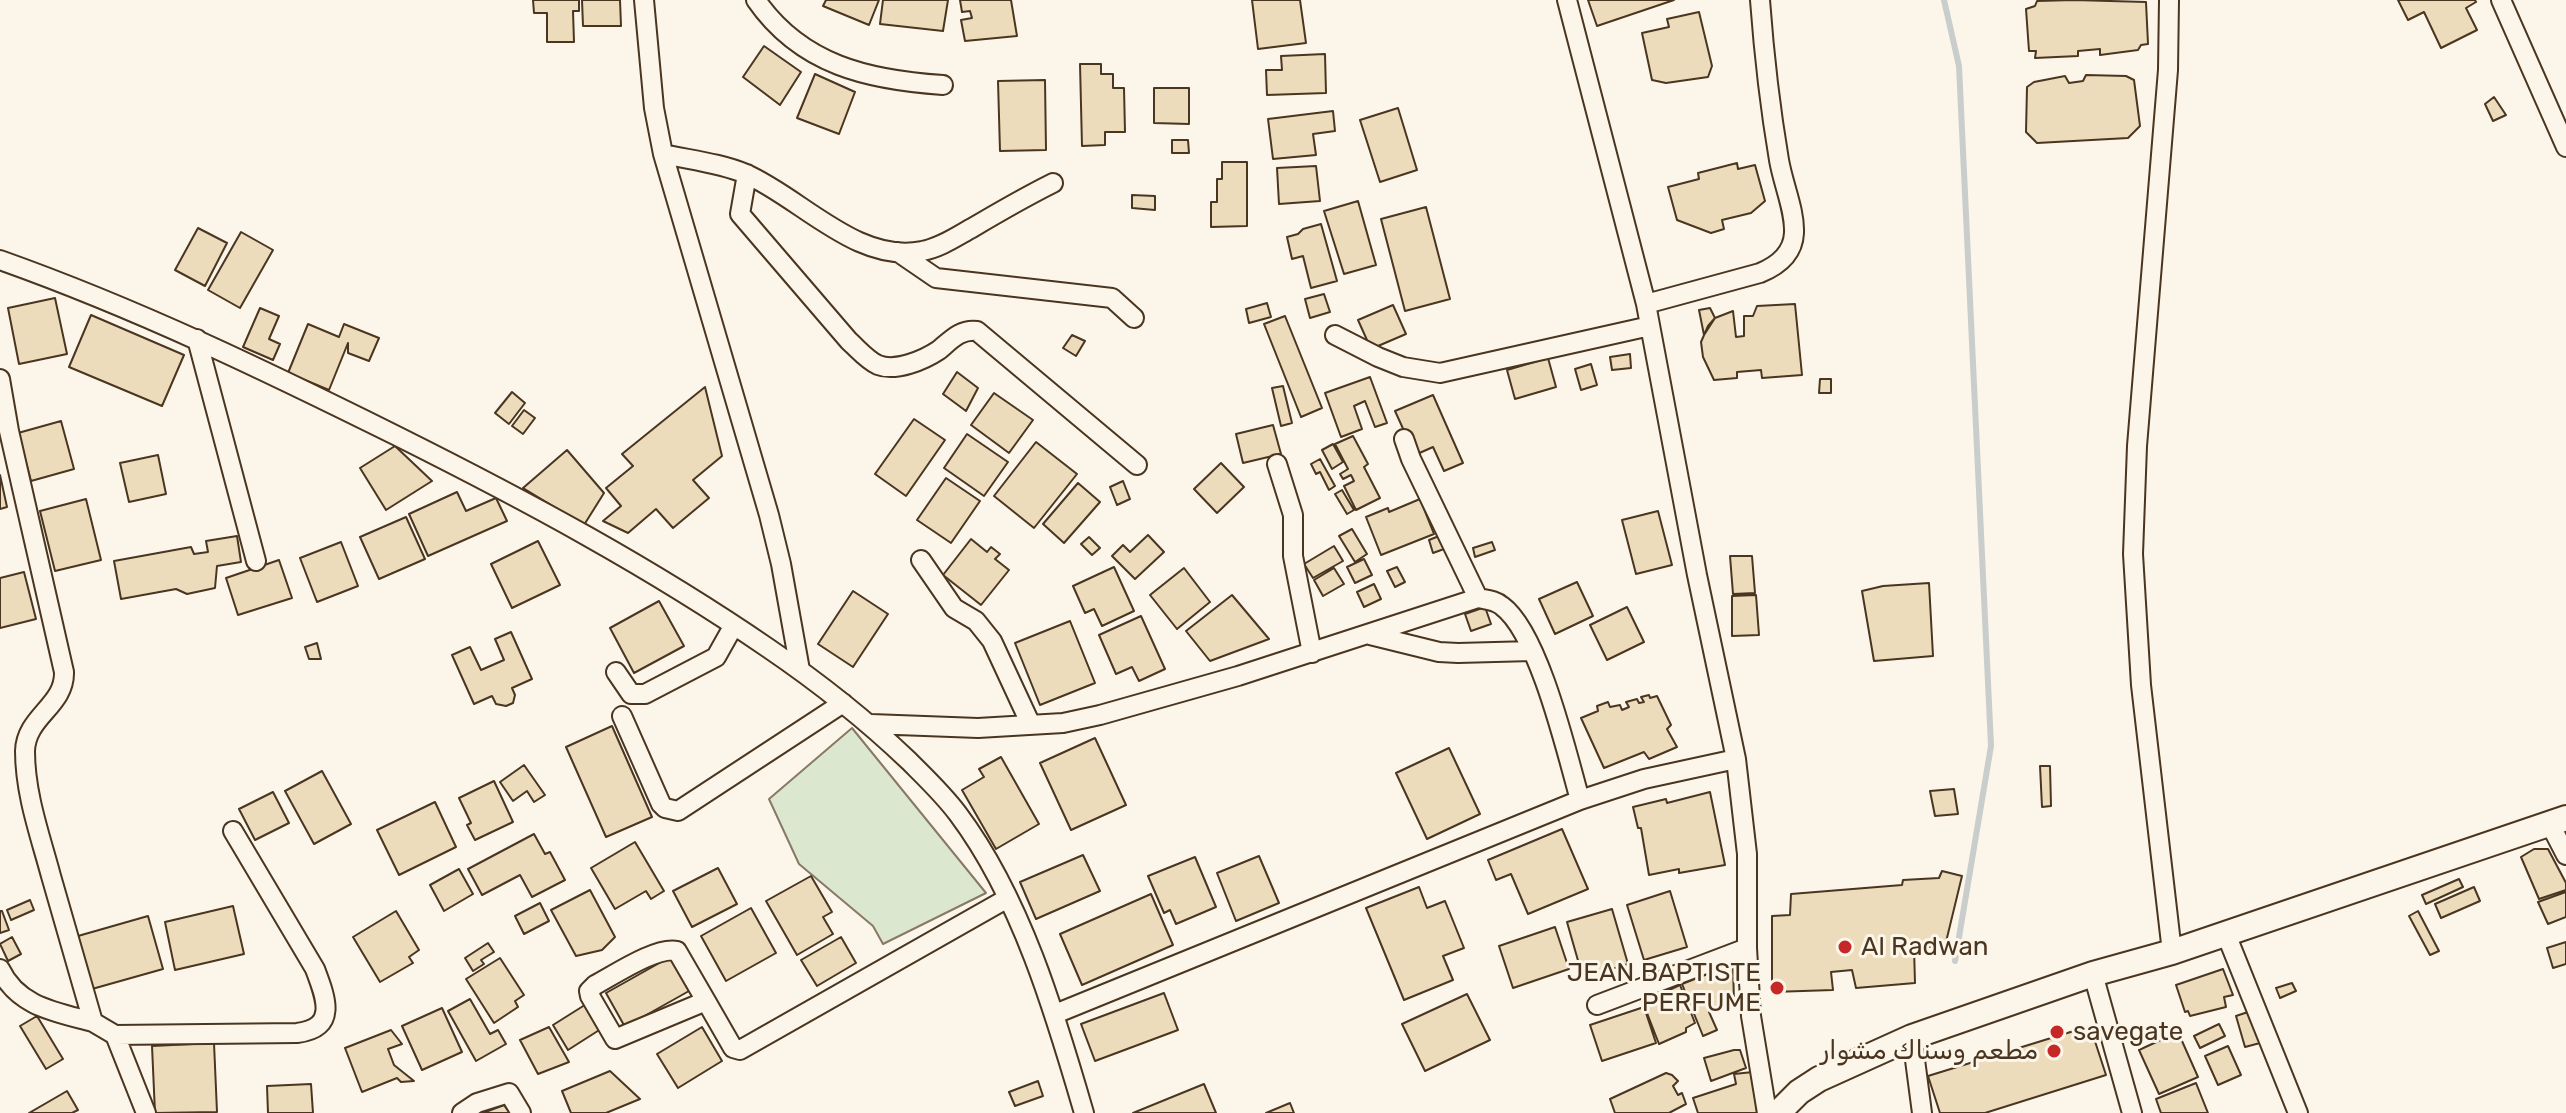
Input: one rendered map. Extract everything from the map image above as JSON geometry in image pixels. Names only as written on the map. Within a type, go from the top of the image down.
[{"type":"street","points":[[644,0],[654,108],[663,154],[769,515],[800,670]]},
{"type":"street","points":[[756,0],[791,40],[832,63],[881,78],[943,85]]},
{"type":"street","points":[[1567,0],[1646,304],[1697,575],[1736,759],[1747,854],[1751,1016],[1767,1113]]},
{"type":"street","points":[[1646,304],[1775,267],[1792,245],[1792,216],[1765,79],[1760,0]]},
{"type":"street","points":[[2169,0],[2168,70],[2137,446],[2133,554],[2141,685],[2172,952]]},
{"type":"street","points":[[2501,0],[2566,147]]},
{"type":"street","points":[[663,154],[724,166],[747,174],[852,238],[872,247],[898,252],[923,251],[953,238],[1053,183]]},
{"type":"street","points":[[747,174],[740,214],[791,276],[869,360],[881,367],[908,363],[928,356],[960,333],[977,331],[1137,465]]},
{"type":"street","points":[[898,252],[936,278],[1112,298],[1134,318]]},
{"type":"street","points":[[0,260],[110,300],[197,339],[503,489],[688,593],[800,670],[871,724],[957,812],[985,855],[1008,898],[1055,1014],[1084,1113]]},
{"type":"street","points":[[1335,335],[1403,367],[1440,373],[1650,326]]},
{"type":"street","points":[[197,339],[256,561]]},
{"type":"street","points":[[0,379],[65,682],[61,693],[32,725],[27,739],[25,750],[30,800],[93,1022]]},
{"type":"street","points":[[1404,439],[1478,598]]},
{"type":"street","points":[[1277,464],[1293,515],[1293,556],[1312,653]]},
{"type":"street","points":[[921,560],[954,608],[976,621],[992,641],[1031,725]]},
{"type":"street","points":[[871,724],[978,728],[1063,723],[1312,653],[1478,598],[1502,606],[1532,651],[1553,704],[1580,800]]},
{"type":"street","points":[[616,672],[631,694],[645,694],[716,657],[734,625]]},
{"type":"street","points":[[1370,635],[1439,652],[1532,651]]},
{"type":"street","points":[[622,716],[661,804],[678,811],[843,703]]},
{"type":"street","points":[[1055,1014],[1580,800],[1644,779],[1736,759]]},
{"type":"street","points":[[1778,1113],[1799,1092],[1819,1079],[1912,1037],[2558,821],[2566,855]]},
{"type":"street","points":[[0,969],[17,994],[31,1004],[93,1022],[115,1035],[297,1033],[320,1027],[325,1020],[323,994],[315,969],[233,831]]},
{"type":"street","points":[[706,1001],[615,1039],[589,991],[660,952],[672,949],[677,951],[706,1001],[733,1048],[743,1049],[1008,898]]},
{"type":"street","points":[[2226,934],[2298,1113]]},
{"type":"street","points":[[1597,1005],[1747,948]]},
{"type":"street","points":[[2093,974],[2132,1113]]},
{"type":"street","points":[[115,1035],[146,1113]]},
{"type":"street","points":[[1912,1037],[1922,1113]]},
{"type":"street","points":[[462,1113],[477,1103],[509,1093],[521,1113]]},
{"type":"green space","points":[[852,728],[986,893],[883,944],[873,926],[799,864],[769,799]]},
{"type":"building","points":[[533,0],[579,0],[579,11],[573,11],[574,42],[547,42],[547,13],[534,13]]},
{"type":"building","points":[[582,0],[620,0],[621,26],[583,26]]},
{"type":"building","points":[[826,0],[879,0],[869,25],[823,6]]},
{"type":"building","points":[[883,0],[948,0],[943,31],[880,24]]},
{"type":"building","points":[[960,0],[1011,0],[1017,36],[965,41],[961,20],[972,18],[970,11],[962,12]]},
{"type":"building","points":[[1252,0],[1300,0],[1306,43],[1258,49]]},
{"type":"building","points":[[1588,0],[1674,0],[1597,26]]},
{"type":"building","points":[[2398,0],[2475,0],[2466,8],[2477,30],[2441,48],[2424,12],[2408,20]]},
{"type":"building","points":[[2037,1],[2146,2],[2148,44],[2141,45],[2138,50],[2100,55],[2100,49],[2078,51],[2078,56],[2035,58],[2036,51],[2029,51],[2026,9],[2035,6]]},
{"type":"building","points":[[1699,12],[1712,66],[1708,77],[1666,83],[1652,80],[1642,33],[1669,27],[1667,19]]},
{"type":"building","points":[[764,46],[801,72],[780,105],[743,77]]},
{"type":"building","points":[[1325,54],[1326,93],[1267,95],[1266,70],[1282,70],[1281,56]]},
{"type":"building","points":[[1080,64],[1101,64],[1101,74],[1113,74],[1113,88],[1124,88],[1125,132],[1105,132],[1105,145],[1082,146]]},
{"type":"building","points":[[815,74],[855,92],[839,134],[797,118]]},
{"type":"building","points":[[2086,75],[2126,76],[2134,80],[2140,126],[2128,138],[2037,143],[2026,132],[2027,87],[2034,82],[2065,76],[2069,83],[2083,81]]},
{"type":"building","points":[[1045,80],[1046,150],[1000,151],[998,81]]},
{"type":"building","points":[[1154,88],[1189,88],[1189,124],[1154,123]]},
{"type":"building","points":[[2494,97],[2506,115],[2493,121],[2485,104]]},
{"type":"building","points":[[1398,108],[1417,170],[1380,182],[1360,120]]},
{"type":"building","points":[[1333,111],[1335,131],[1313,134],[1316,155],[1273,159],[1268,119]]},
{"type":"building","points":[[1172,140],[1188,140],[1189,153],[1172,153]]},
{"type":"building","points":[[1222,162],[1247,162],[1247,226],[1211,227],[1211,202],[1217,202],[1217,179],[1222,179]]},
{"type":"building","points":[[1737,163],[1738,169],[1755,165],[1765,201],[1751,213],[1722,220],[1724,229],[1711,233],[1677,220],[1668,187],[1699,179],[1698,173]]},
{"type":"building","points":[[1316,166],[1320,201],[1279,204],[1277,168]]},
{"type":"building","points":[[1132,195],[1155,196],[1155,210],[1132,208]]},
{"type":"building","points":[[1358,201],[1376,265],[1344,274],[1324,211]]},
{"type":"building","points":[[1426,207],[1450,299],[1405,311],[1381,219]]},
{"type":"building","points":[[1321,224],[1337,281],[1311,288],[1303,256],[1292,259],[1287,237]]},
{"type":"building","points":[[198,228],[227,243],[205,286],[175,270]]},
{"type":"building","points":[[241,232],[273,250],[240,308],[208,290]]},
{"type":"building","points":[[1324,294],[1330,312],[1310,318],[1305,299]]},
{"type":"building","points":[[55,298],[67,354],[19,364],[8,308]]},
{"type":"building","points":[[1267,303],[1271,317],[1249,323],[1246,309]]},
{"type":"building","points":[[1795,304],[1802,375],[1762,378],[1761,370],[1737,372],[1737,378],[1714,380],[1703,357],[1701,342],[1715,318],[1733,311],[1736,337],[1744,336],[1744,316],[1753,316],[1757,306]]},
{"type":"building","points":[[1393,305],[1406,334],[1371,349],[1358,320]]},
{"type":"building","points":[[260,308],[279,316],[269,339],[280,344],[273,360],[243,347]]},
{"type":"building","points":[[1710,308],[1715,318],[1704,335],[1699,310]]},
{"type":"building","points":[[91,315],[184,355],[162,406],[69,367]]},
{"type":"building","points":[[1285,316],[1322,408],[1301,417],[1264,324]]},
{"type":"building","points":[[308,324],[339,337],[344,324],[379,338],[369,361],[348,353],[348,343],[329,390],[288,373]]},
{"type":"building","points":[[1072,335],[1085,341],[1076,356],[1063,348]]},
{"type":"building","points":[[1630,354],[1631,368],[1612,370],[1610,357]]},
{"type":"building","points":[[1548,358],[1556,387],[1515,399],[1507,370]]},
{"type":"building","points":[[1591,364],[1597,385],[1581,390],[1575,369]]},
{"type":"building","points":[[957,372],[978,388],[966,411],[943,394]]},
{"type":"building","points":[[1370,377],[1387,423],[1375,427],[1365,401],[1354,406],[1362,429],[1341,437],[1325,393]]},
{"type":"building","points":[[1820,379],[1831,379],[1831,393],[1819,393]]},
{"type":"building","points":[[1283,386],[1292,423],[1281,426],[1272,388]]},
{"type":"building","points":[[705,387],[722,456],[693,480],[709,498],[673,528],[656,509],[628,533],[603,521],[621,506],[606,488],[633,466],[622,454]]},
{"type":"building","points":[[512,392],[525,403],[509,424],[495,413]]},
{"type":"building","points":[[994,393],[1033,420],[1009,453],[971,425]]},
{"type":"building","points":[[1433,395],[1463,463],[1444,471],[1433,447],[1415,455],[1395,411]]},
{"type":"building","points":[[524,410],[535,418],[523,434],[512,426]]},
{"type":"building","points":[[914,419],[945,440],[906,496],[875,474]]},
{"type":"building","points":[[61,421],[74,469],[31,481],[18,433]]},
{"type":"building","points":[[1273,425],[1281,454],[1243,463],[1236,434]]},
{"type":"building","points":[[967,434],[1008,462],[984,496],[944,468]]},
{"type":"building","points":[[1353,436],[1368,464],[1364,467],[1380,498],[1356,510],[1344,486],[1354,481],[1351,475],[1343,479],[1340,474],[1348,469],[1335,444]]},
{"type":"building","points":[[1036,442],[1077,474],[1034,528],[994,496]]},
{"type":"building","points":[[1333,444],[1343,462],[1332,469],[1322,450]]},
{"type":"building","points":[[395,446],[432,481],[386,510],[360,468]]},
{"type":"building","points":[[567,450],[604,493],[584,525],[523,488]]},
{"type":"building","points":[[158,455],[166,494],[129,502],[120,463]]},
{"type":"building","points":[[1320,459],[1335,486],[1329,490],[1320,472],[1316,474],[1311,464]]},
{"type":"building","points":[[1221,463],[1244,487],[1217,513],[1194,489]]},
{"type":"building","points":[[0,475],[7,507],[0,509]]},
{"type":"building","points":[[946,478],[980,501],[951,543],[917,520]]},
{"type":"building","points":[[1123,481],[1130,499],[1117,505],[1110,487]]},
{"type":"building","points":[[1078,483],[1100,502],[1064,543],[1043,524]]},
{"type":"building","points":[[1342,490],[1354,510],[1347,514],[1335,494]]},
{"type":"building","points":[[457,492],[466,511],[496,498],[507,521],[428,556],[409,514]]},
{"type":"building","points":[[86,499],[101,560],[55,571],[40,511]]},
{"type":"building","points":[[1420,499],[1434,534],[1381,555],[1366,517],[1388,508],[1389,512]]},
{"type":"building","points":[[1658,511],[1672,565],[1636,574],[1622,520]]},
{"type":"building","points":[[406,517],[425,559],[379,579],[360,537]]},
{"type":"building","points":[[1352,529],[1367,554],[1355,562],[1339,536]]},
{"type":"building","points":[[1148,535],[1164,552],[1135,579],[1112,556],[1123,545],[1130,552]]},
{"type":"building","points":[[237,536],[241,562],[217,566],[215,588],[187,594],[176,589],[121,599],[114,561],[191,547],[194,554],[208,552],[206,541]]},
{"type":"building","points":[[1439,536],[1444,549],[1433,553],[1429,540]]},
{"type":"building","points":[[1089,537],[1100,548],[1092,555],[1081,544]]},
{"type":"building","points":[[971,539],[987,552],[991,547],[1000,554],[995,559],[1009,570],[981,605],[943,575]]},
{"type":"building","points":[[538,541],[560,585],[512,608],[491,564]]},
{"type":"building","points":[[341,542],[358,586],[317,602],[300,558]]},
{"type":"building","points":[[1492,542],[1495,550],[1475,557],[1473,548]]},
{"type":"building","points":[[1334,546],[1343,561],[1313,578],[1304,564]]},
{"type":"building","points":[[1730,556],[1752,556],[1755,593],[1733,594]]},
{"type":"building","points":[[1364,559],[1372,575],[1355,583],[1347,567]]},
{"type":"building","points":[[279,560],[292,598],[238,615],[226,578]]},
{"type":"building","points":[[1114,567],[1134,611],[1102,626],[1094,609],[1085,613],[1073,586]]},
{"type":"building","points":[[1397,567],[1405,582],[1395,587],[1387,571]]},
{"type":"building","points":[[1184,568],[1210,602],[1177,629],[1150,595]]},
{"type":"building","points":[[1334,568],[1344,584],[1323,596],[1314,580]]},
{"type":"building","points":[[24,572],[36,619],[0,628],[0,578]]},
{"type":"building","points":[[1577,582],[1593,616],[1555,634],[1539,599]]},
{"type":"building","points":[[1929,583],[1933,656],[1874,661],[1862,591],[1883,586]]},
{"type":"building","points":[[1374,584],[1381,599],[1364,607],[1357,592]]},
{"type":"building","points":[[853,591],[888,614],[853,667],[818,644]]},
{"type":"building","points":[[1232,595],[1269,639],[1210,661],[1186,631]]},
{"type":"building","points":[[1756,595],[1759,635],[1732,636],[1732,596]]},
{"type":"building","points":[[659,601],[684,646],[634,673],[610,628]]},
{"type":"building","points":[[1485,607],[1491,624],[1471,631],[1465,614]]},
{"type":"building","points":[[1627,607],[1644,642],[1607,660],[1590,625]]},
{"type":"building","points":[[1141,616],[1165,669],[1139,681],[1132,667],[1116,674],[1099,635]]},
{"type":"building","points":[[1070,621],[1095,683],[1040,705],[1015,643]]},
{"type":"building","points":[[511,632],[532,679],[512,688],[515,695],[513,703],[506,706],[496,704],[492,696],[474,704],[452,655],[470,647],[481,670],[504,660],[495,639]]},
{"type":"building","points":[[317,643],[321,659],[309,659],[305,647]]},
{"type":"building","points":[[1649,695],[1650,698],[1657,696],[1671,725],[1667,729],[1677,747],[1649,759],[1644,752],[1604,768],[1581,718],[1598,711],[1597,706],[1608,702],[1610,707],[1620,705],[1622,710],[1629,707],[1626,702],[1637,699],[1639,703],[1644,702],[1641,697]]},
{"type":"building","points":[[612,726],[652,817],[606,837],[566,747]]},
{"type":"building","points":[[1095,738],[1126,805],[1071,830],[1040,763]]},
{"type":"building","points":[[1449,748],[1480,814],[1427,839],[1396,773]]},
{"type":"building","points":[[1001,757],[1039,824],[996,849],[962,790],[984,777],[979,769]]},
{"type":"building","points":[[524,765],[545,795],[534,802],[527,791],[513,801],[500,782]]},
{"type":"building","points":[[2040,766],[2050,766],[2051,806],[2042,807]]},
{"type":"building","points":[[322,771],[351,824],[314,844],[285,791]]},
{"type":"building","points":[[494,781],[513,822],[475,840],[459,798]]},
{"type":"building","points":[[1954,789],[1958,814],[1935,816],[1930,791]]},
{"type":"building","points":[[273,792],[289,823],[255,840],[239,809]]},
{"type":"building","points":[[1710,792],[1725,865],[1649,875],[1641,828],[1638,828],[1633,807],[1666,799],[1667,803]]},
{"type":"building","points":[[435,802],[456,847],[399,875],[377,830]]},
{"type":"building","points":[[1562,829],[1588,889],[1528,914],[1511,874],[1496,880],[1488,860]]},
{"type":"building","points":[[534,834],[545,854],[550,852],[565,880],[532,897],[520,875],[482,895],[468,869]]},
{"type":"building","points":[[635,842],[664,891],[651,899],[646,891],[615,909],[591,868]]},
{"type":"building","points":[[2534,849],[2548,849],[2566,883],[2566,890],[2539,899],[2521,857]]},
{"type":"building","points":[[1083,855],[1100,891],[1036,919],[1020,882]]},
{"type":"building","points":[[1259,856],[1279,903],[1236,921],[1217,873]]},
{"type":"building","points":[[1195,857],[1216,907],[1176,924],[1170,910],[1164,913],[1148,876]]},
{"type":"building","points":[[718,868],[737,904],[692,927],[673,891]]},
{"type":"building","points":[[459,869],[473,894],[444,911],[430,885]]},
{"type":"building","points":[[1942,871],[1962,876],[1945,946],[1914,948],[1915,983],[1856,988],[1852,970],[1831,972],[1833,990],[1772,992],[1772,916],[1790,915],[1791,894],[1902,885],[1903,880],[1939,878]]},
{"type":"building","points":[[811,876],[832,912],[823,917],[833,934],[797,955],[766,901]]},
{"type":"building","points":[[2459,879],[2463,887],[2426,904],[2422,895]]},
{"type":"building","points":[[1419,887],[1427,908],[1445,901],[1464,948],[1443,956],[1453,980],[1404,1000],[1366,908]]},
{"type":"building","points":[[2474,887],[2480,901],[2441,918],[2435,904]]},
{"type":"building","points":[[590,890],[615,937],[602,950],[576,956],[551,910]]},
{"type":"building","points":[[1670,891],[1687,947],[1644,960],[1627,905]]},
{"type":"building","points":[[2566,892],[2566,917],[2548,924],[2538,902]]},
{"type":"building","points":[[1151,894],[1173,945],[1082,985],[1060,934]]},
{"type":"building","points":[[30,900],[34,910],[11,920],[7,910]]},
{"type":"building","points":[[540,903],[549,921],[524,934],[515,916]]},
{"type":"building","points":[[233,906],[244,954],[175,970],[165,922]]},
{"type":"building","points":[[751,908],[776,953],[726,981],[701,936]]},
{"type":"building","points":[[1612,909],[1628,964],[1583,978],[1567,922]]},
{"type":"building","points":[[0,911],[9,930],[0,933]]},
{"type":"building","points":[[396,911],[419,950],[409,957],[413,963],[380,982],[353,937]]},
{"type":"building","points":[[2418,911],[2439,951],[2430,955],[2409,916]]},
{"type":"building","points":[[148,916],[163,969],[92,989],[78,936]]},
{"type":"building","points":[[1555,927],[1569,969],[1513,988],[1499,946]]},
{"type":"building","points":[[12,937],[21,954],[8,961],[0,944]]},
{"type":"building","points":[[841,937],[856,963],[817,986],[801,960]]},
{"type":"building","points":[[2566,942],[2566,964],[2553,968],[2547,948]]},
{"type":"building","points":[[488,943],[494,952],[481,960],[484,964],[473,971],[465,958]]},
{"type":"building","points":[[670,957],[689,991],[625,1027],[606,993]]},
{"type":"building","points":[[500,958],[524,995],[515,1001],[518,1007],[494,1023],[466,979]]},
{"type":"building","points":[[1733,964],[1734,1003],[1709,1012],[1717,1030],[1703,1036],[1682,984]]},
{"type":"building","points":[[2223,969],[2233,995],[2224,997],[2226,1007],[2190,1016],[2188,1011],[2185,1012],[2176,985]]},
{"type":"building","points":[[2292,983],[2296,991],[2280,998],[2276,988]]},
{"type":"building","points":[[1663,985],[1667,991],[1680,985],[1695,1023],[1686,1028],[1686,1032],[1659,1044],[1640,995]]},
{"type":"building","points":[[1164,993],[1178,1030],[1095,1061],[1081,1024]]},
{"type":"building","points":[[1467,994],[1490,1040],[1425,1071],[1402,1024]]},
{"type":"building","points":[[470,999],[490,1034],[498,1030],[506,1044],[476,1061],[448,1011]]},
{"type":"building","points":[[588,1003],[604,1027],[568,1050],[553,1025]]},
{"type":"building","points":[[1644,1007],[1656,1043],[1602,1061],[1590,1025]]},
{"type":"building","points":[[442,1008],[462,1052],[422,1070],[402,1026]]},
{"type":"building","points":[[2251,1011],[2260,1043],[2245,1047],[2236,1016]]},
{"type":"building","points":[[37,1016],[63,1059],[46,1069],[20,1026]]},
{"type":"building","points":[[2219,1024],[2225,1036],[2200,1048],[2194,1036]]},
{"type":"building","name":"مطعم وسناك مشوار","points":[[2090,1026],[2106,1075],[1985,1113],[1940,1113],[1928,1076]]},
{"type":"building","points":[[549,1027],[569,1062],[538,1074],[520,1040]]},
{"type":"building","points":[[702,1027],[722,1061],[678,1088],[657,1054]]},
{"type":"building","points":[[391,1030],[402,1044],[388,1049],[394,1065],[414,1081],[401,1082],[397,1078],[362,1092],[345,1048]]},
{"type":"building","points":[[2178,1032],[2198,1077],[2159,1094],[2139,1050]]},
{"type":"building","points":[[214,1043],[217,1112],[155,1113],[152,1046]]},
{"type":"building","points":[[2228,1046],[2241,1075],[2218,1085],[2205,1056]]},
{"type":"building","points":[[1740,1050],[1746,1068],[1711,1081],[1704,1058]]},
{"type":"building","points":[[610,1071],[640,1099],[606,1113],[571,1113],[562,1091]]},
{"type":"building","points":[[1753,1072],[1757,1113],[1698,1113],[1693,1098],[1736,1084],[1734,1074]]},
{"type":"building","points":[[1666,1073],[1678,1081],[1673,1086],[1678,1095],[1682,1093],[1686,1104],[1669,1113],[1615,1113],[1610,1099]]},
{"type":"building","points":[[1038,1081],[1043,1096],[1015,1106],[1009,1092]]},
{"type":"building","points":[[2196,1083],[2208,1113],[2161,1113],[2156,1099]]},
{"type":"building","points":[[311,1084],[313,1113],[268,1113],[267,1086]]},
{"type":"building","points":[[1204,1084],[1216,1113],[1133,1113]]},
{"type":"building","points":[[67,1091],[78,1110],[72,1113],[29,1113]]},
{"type":"building","points":[[1290,1103],[1294,1113],[1266,1113]]},
{"type":"building","points":[[504,1105],[510,1113],[483,1113]]},
{"type":"waterway","points":[[1944,0],[1959,66],[1991,746],[1955,961]]},
{"type":"place","name":"Al Radwan","points":[[1845,947]]},
{"type":"place","name":"JEAN BAPTISTE PERFUME","points":[[1777,988]]},
{"type":"place","name":"savegate","points":[[2057,1032]]},
{"type":"place","name":"مطعم وسناك مشوار","points":[[2054,1051]]}]
